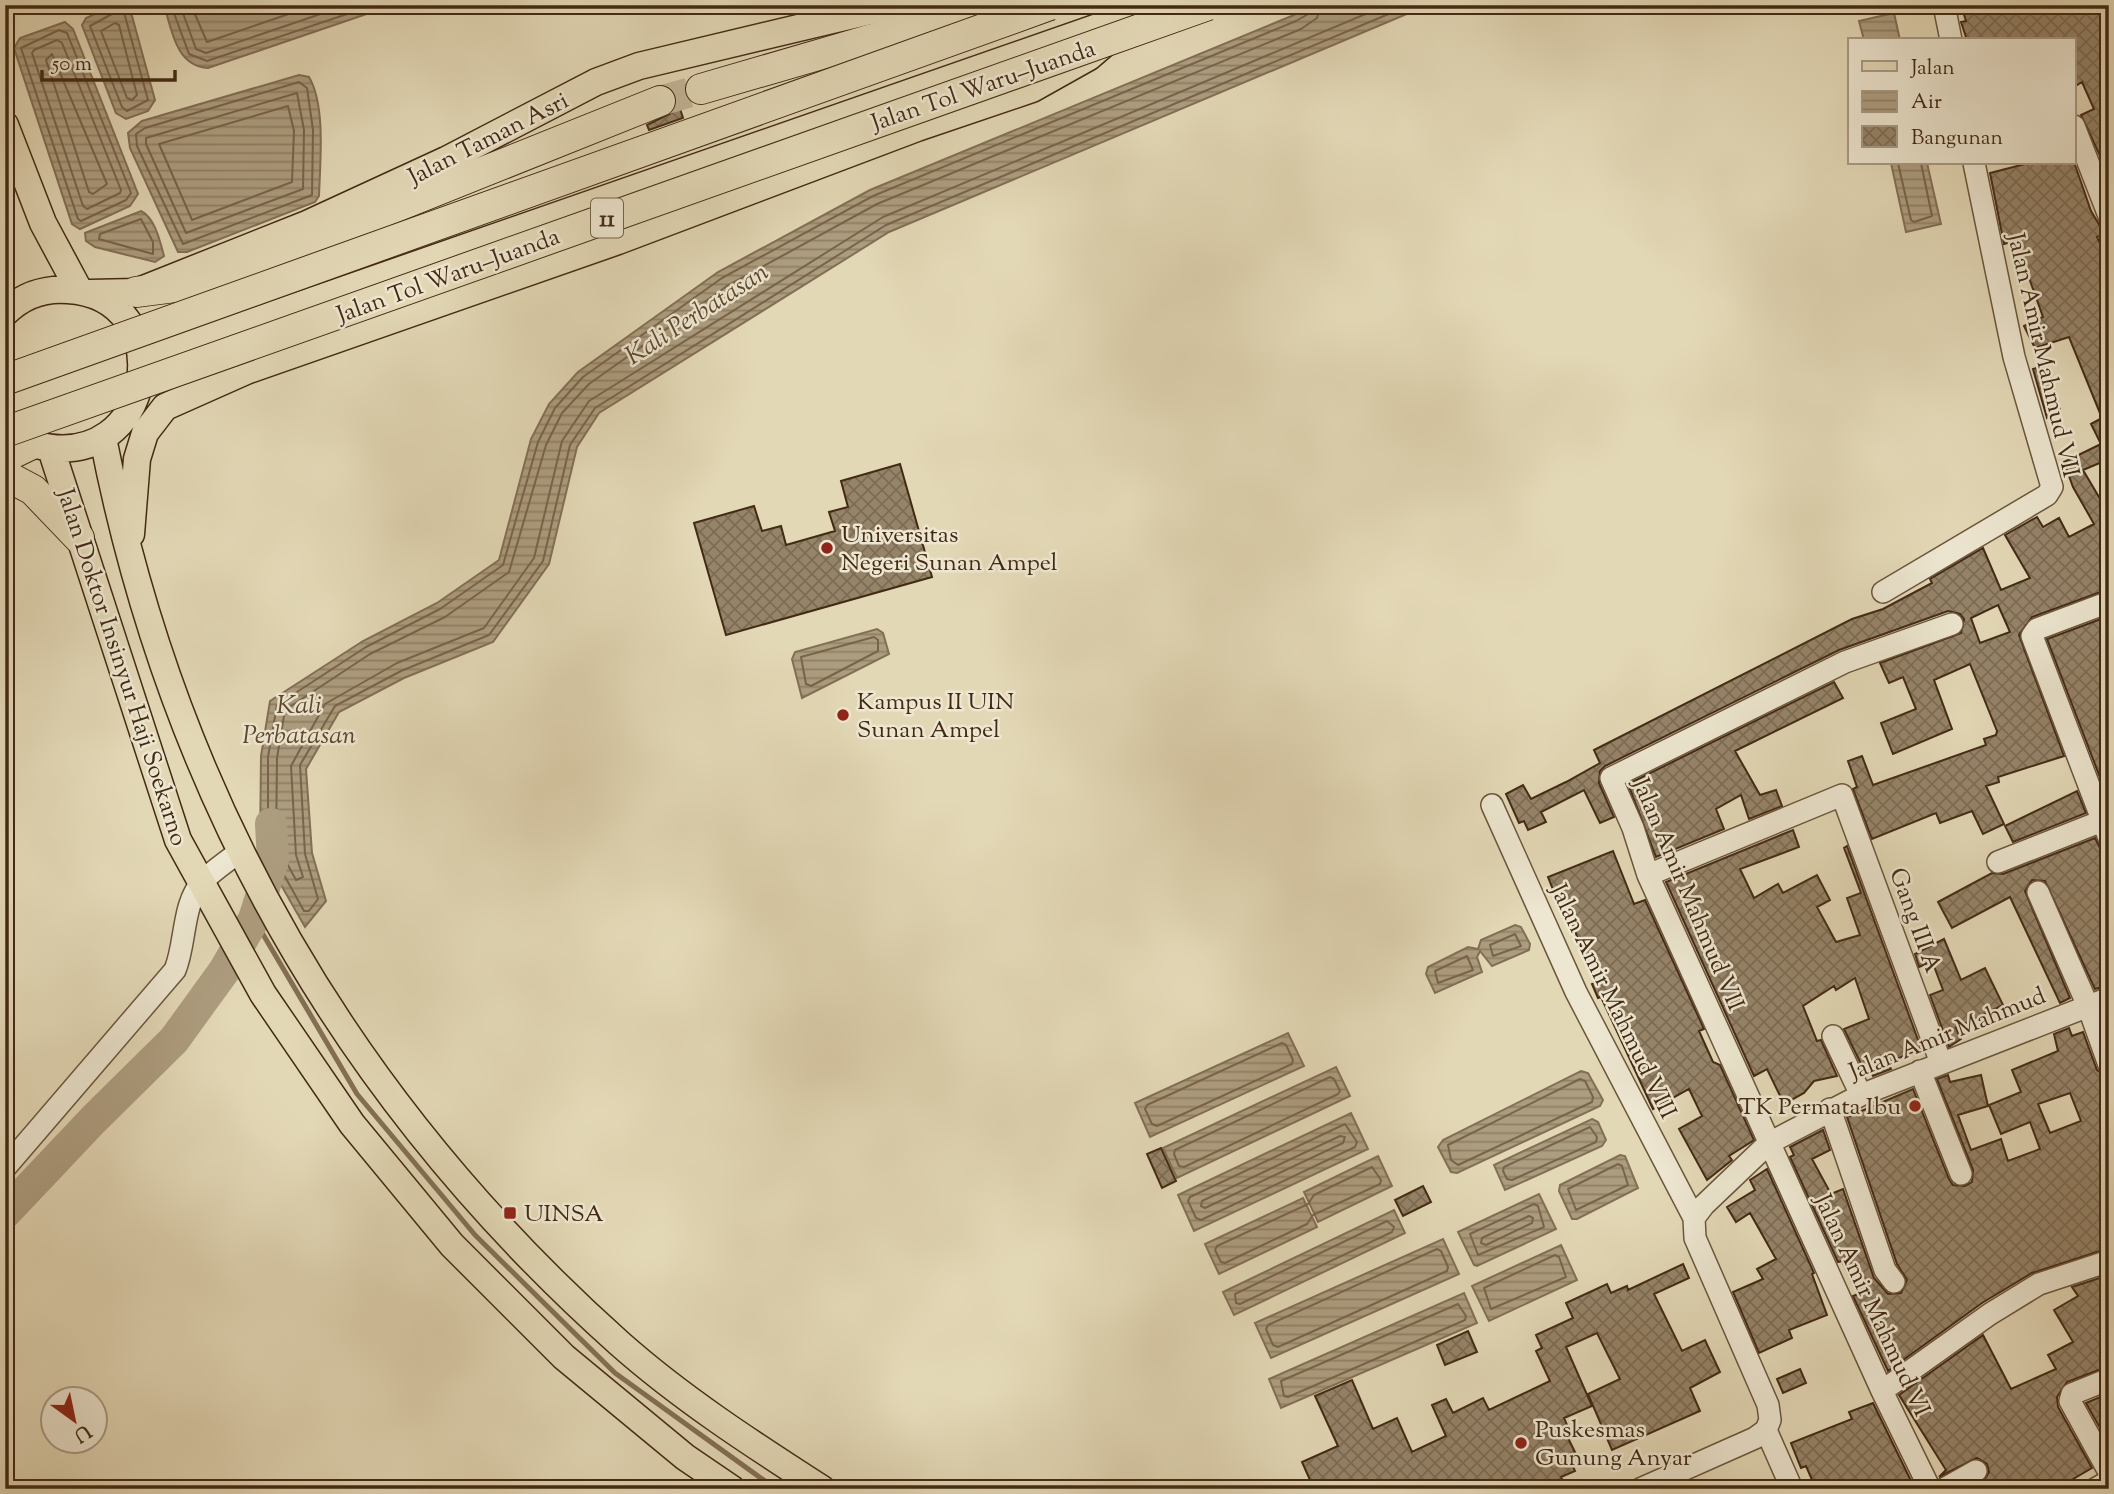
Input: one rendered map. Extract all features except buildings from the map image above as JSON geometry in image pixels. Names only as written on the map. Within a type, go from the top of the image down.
[{"type":"highway","points":[[701,89],[873,38],[968,5]]},
{"type":"highway","name":"Jalan Tol Waru–Juanda","points":[[5,380],[1050,5]]},
{"type":"highway","name":"Jalan Tol Waru–Juanda","points":[[5,432],[1208,5]]},
{"type":"highway","points":[[136,292],[206,283],[660,101]]},
{"type":"highway","points":[[5,457],[42,447]]},
{"type":"highway","points":[[5,475],[33,490],[76,530]]},
{"type":"main road","name":"Jalan Taman Asri","points":[[5,313],[33,294],[56,289],[136,292],[380,192],[596,82],[678,55],[895,5]]},
{"type":"main road","points":[[142,360],[1123,12],[1161,5]]},
{"type":"main road","points":[[129,564],[137,458],[145,433],[165,407],[246,372],[618,241],[917,128],[1032,89],[1088,57],[1118,32],[1123,12]]},
{"type":"main road","points":[[5,125],[43,223],[84,292],[110,304],[126,319],[137,339],[142,360],[137,397],[117,428],[103,439],[78,448],[42,447],[5,426]]},
{"type":"main road","name":"Jalan Doktor Insinyur Haji Soekarno","points":[[103,439],[129,564],[193,744],[242,856],[292,950],[376,1077],[435,1154],[518,1248],[621,1345],[733,1432],[822,1489]]},
{"type":"main road","name":"Jalan Doktor Insinyur Haji Soekarno","points":[[42,447],[76,530],[178,840],[264,994],[352,1124],[452,1245],[564,1357],[685,1457],[732,1489]]},
{"type":"main road","points":[[76,530],[84,508],[94,504],[102,504],[117,515]]},
{"type":"street","points":[[1944,5],[1951,38]]},
{"type":"street","points":[[2076,131],[2109,216]]},
{"type":"street","name":"Jalan Amir Mahmud VII","points":[[1883,592],[2047,495],[2052,487],[2014,357],[1974,164]]},
{"type":"street","points":[[1998,862],[2105,829],[2100,792],[2032,636],[2037,629],[2109,603]]},
{"type":"street","name":"Jalan Amir Mahmud VII","points":[[1769,1143],[1648,876],[1633,828],[1611,778],[1845,662],[1952,624]]},
{"type":"street","name":"Gang III A","points":[[1648,876],[1842,795],[1941,1063]]},
{"type":"street","name":"Jalan Amir Mahmud VIII","points":[[1492,805],[1576,992],[1695,1218]]},
{"type":"street","points":[[5,1168],[175,970],[183,948],[192,901],[242,856]]},
{"type":"street","points":[[2038,892],[2088,1006],[2109,1065]]},
{"type":"street","name":"Jalan Amir Mahmud","points":[[1695,1218],[1769,1143],[1830,1110],[1920,1071],[2109,998]]},
{"type":"street","points":[[1833,1036],[1861,1095]]},
{"type":"street","points":[[1920,1071],[1961,1174]]},
{"type":"street","points":[[1830,1110],[1885,1270],[1894,1282]]},
{"type":"street","name":"Jalan Amir Mahmud VI","points":[[1769,1143],[1882,1391],[1930,1489]]},
{"type":"street","points":[[1695,1218],[1695,1238],[1768,1405],[1772,1444],[1792,1489]]},
{"type":"street","points":[[1882,1391],[1990,1314],[2039,1284],[2109,1261]]},
{"type":"street","points":[[2109,1378],[2072,1394],[2070,1401],[2109,1472]]},
{"type":"street","points":[[1640,1489],[1755,1438],[1772,1444]]},
{"type":"street","points":[[1944,1489],[1976,1471]]},
{"type":"street","points":[[2095,1489],[2109,1481]]},
{"type":"water","points":[[115,5],[125,5],[132,16],[155,100],[148,111],[126,119],[116,113],[82,25],[86,18]]},
{"type":"water","points":[[164,5],[393,5],[208,68],[197,66],[182,54],[173,36]]},
{"type":"water","name":"Kali Perbatasan","points":[[1310,5],[1428,5],[889,232],[599,413],[577,447],[549,564],[493,642],[404,678],[339,712],[306,769],[312,853],[326,901],[305,927],[260,848],[261,756],[270,701],[363,641],[437,603],[499,560],[531,439],[549,404],[578,372],[718,272],[870,190],[1294,15]]},
{"type":"water","points":[[1894,13],[1900,38],[1863,38],[1859,21]]},
{"type":"water","points":[[65,22],[73,29],[138,194],[130,206],[80,229],[72,224],[14,48],[20,38]]},
{"type":"water","points":[[299,75],[309,77],[318,103],[321,151],[319,196],[315,202],[187,252],[178,252],[130,148],[128,133],[142,121]]},
{"type":"water","points":[[1891,164],[1927,164],[1941,224],[1906,232]]},
{"type":"water","points":[[141,211],[150,219],[161,244],[164,256],[155,262],[95,247],[86,241],[85,233]]},
{"type":"water","points":[[877,629],[883,633],[889,654],[802,698],[792,659],[795,652]]},
{"type":"water","points":[[1515,925],[1521,927],[1530,944],[1529,950],[1492,966],[1480,951],[1477,957],[1482,972],[1435,993],[1426,974],[1428,967],[1468,947],[1478,949],[1481,940]]},
{"type":"water","points":[[1288,1033],[1304,1066],[1150,1137],[1135,1103]]},
{"type":"water","points":[[1336,1067],[1350,1096],[1177,1178],[1163,1148]]},
{"type":"water","points":[[1581,1071],[1588,1073],[1603,1100],[1600,1106],[1457,1173],[1451,1172],[1438,1147],[1443,1140]]},
{"type":"water","points":[[1351,1113],[1368,1149],[1194,1231],[1178,1195]]},
{"type":"water","points":[[1592,1119],[1598,1122],[1606,1140],[1602,1146],[1505,1190],[1494,1165]]},
{"type":"water","points":[[1620,1155],[1625,1156],[1638,1188],[1577,1219],[1572,1219],[1559,1191],[1560,1185]]},
{"type":"water","points":[[1378,1156],[1392,1186],[1318,1222],[1304,1192]]},
{"type":"water","points":[[1539,1194],[1556,1229],[1477,1266],[1474,1265],[1458,1232]]},
{"type":"water","points":[[1303,1198],[1317,1227],[1219,1274],[1205,1244]]},
{"type":"water","points":[[1394,1210],[1405,1233],[1234,1315],[1223,1292]]},
{"type":"water","points":[[1443,1239],[1459,1274],[1271,1358],[1255,1323]]},
{"type":"water","points":[[1561,1245],[1577,1280],[1489,1321],[1472,1286]]},
{"type":"water","points":[[1464,1293],[1477,1323],[1281,1408],[1269,1379]]},
{"type":"waterway","name":"Kali Perbatasan","points":[[5,1213],[174,1040],[224,971],[254,919],[273,860],[271,824]]},
{"type":"waterway","points":[[254,919],[357,1094],[475,1235],[615,1373],[776,1489]]},
{"type":"tunnel","points":[[660,101],[701,89]]},
{"type":"place","name":"Universitas Negeri Sunan Ampel","points":[[827,548]]},
{"type":"place","name":"Kampus II UIN Sunan Ampel","points":[[843,715]]},
{"type":"place","name":"TK Permata Ibu","points":[[1915,1106]]},
{"type":"place","name":"UINSA","points":[[510,1213]]},
{"type":"place","name":"Puskesmas Gunung Anyar","points":[[1521,1443]]}]
